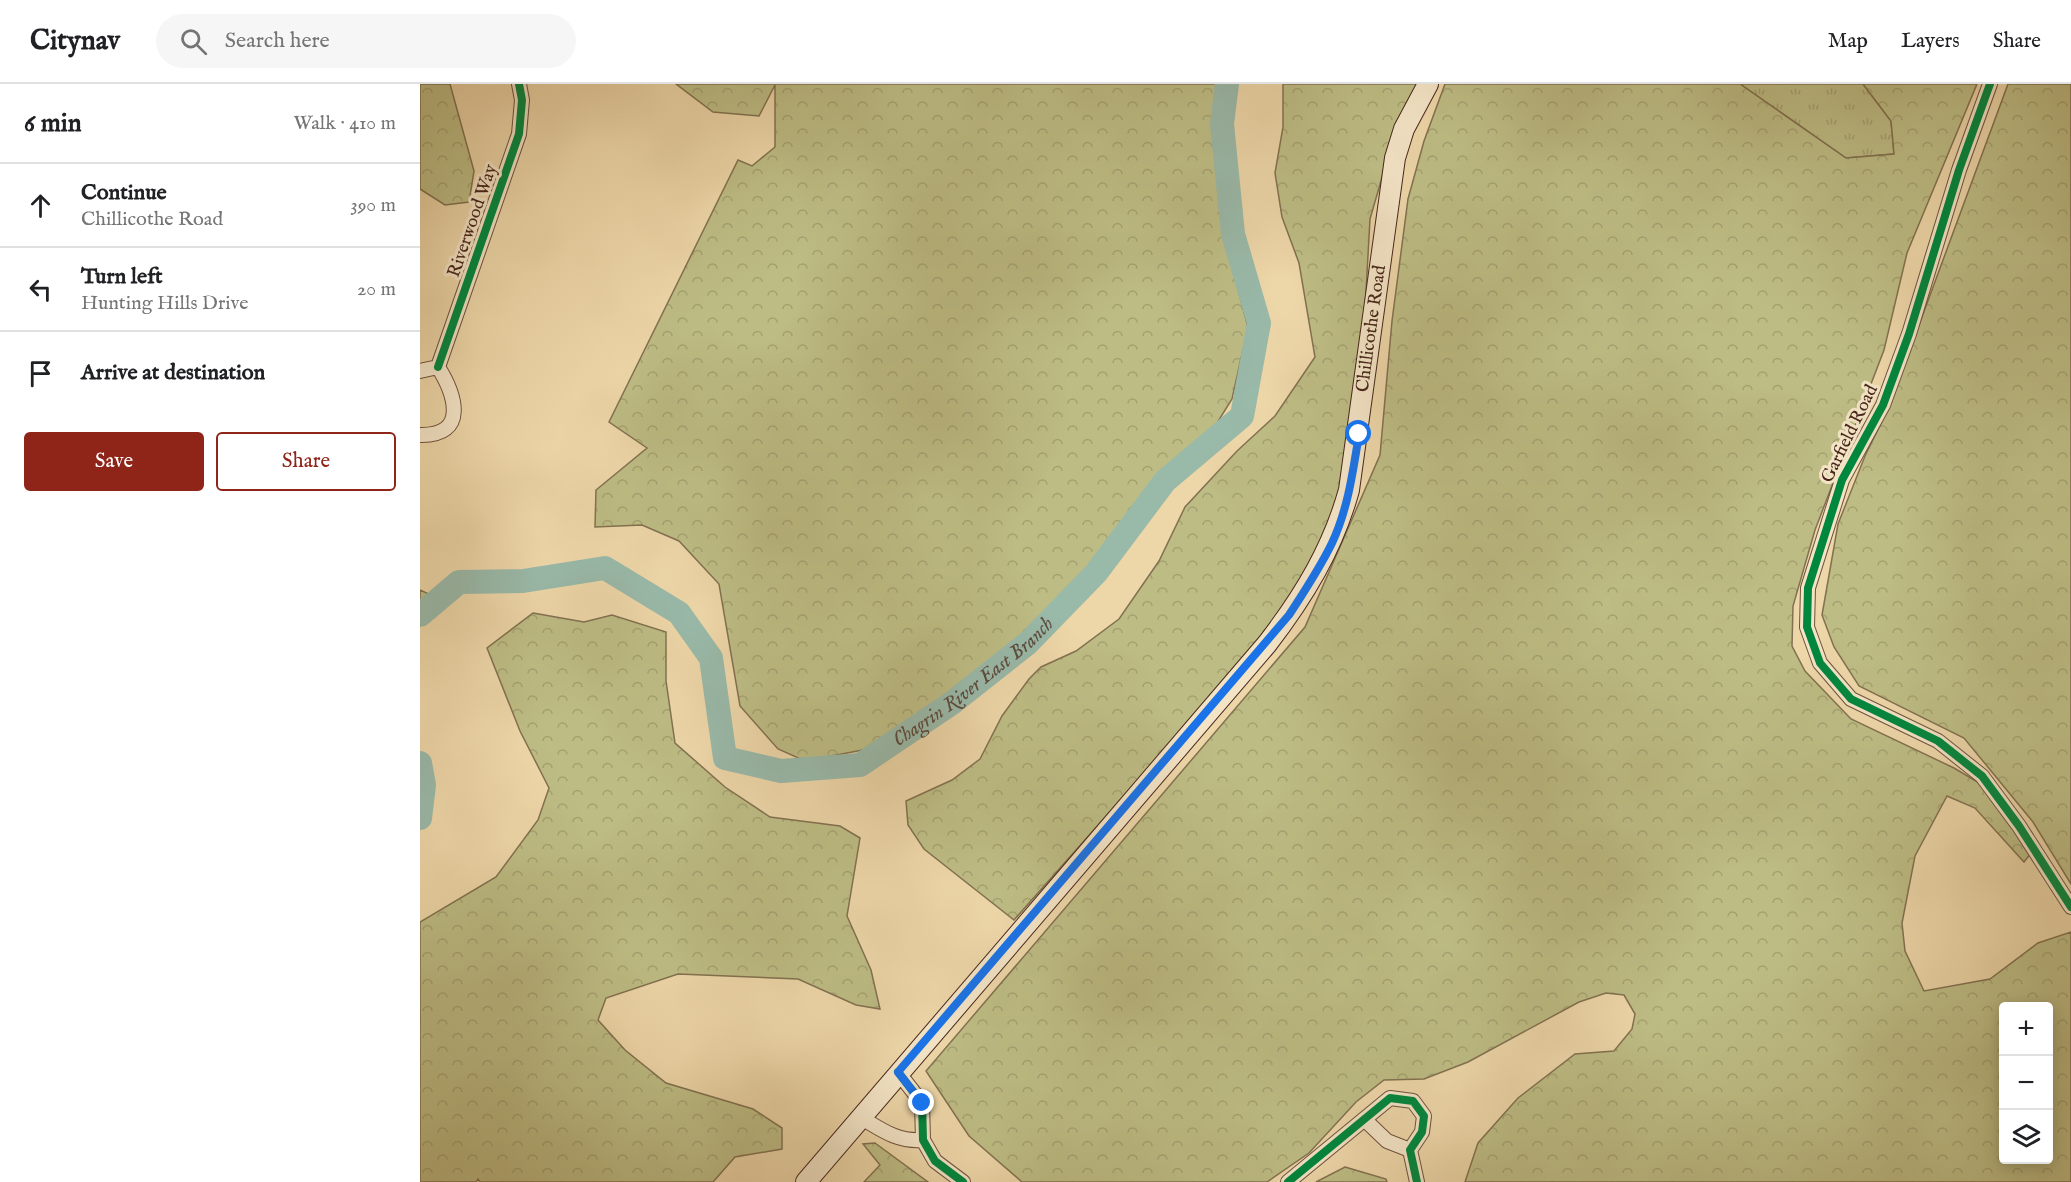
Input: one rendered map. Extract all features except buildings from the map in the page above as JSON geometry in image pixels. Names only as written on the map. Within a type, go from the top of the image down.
[{"type":"main road","name":"Chillicothe Road","points":[[806,1182],[860,1116],[1267,644],[1289,615],[1319,567],[1332,543],[1349,490],[1395,158],[1404,129],[1428,84]]},
{"type":"street","name":"Riverwood Way","points":[[438,367],[519,134],[522,100],[519,84]]},
{"type":"street","name":"Garfield Road","points":[[1990,84],[1959,170],[1909,334],[1883,405],[1842,480],[1808,588],[1807,627],[1820,663],[1851,699],[1938,741],[1982,776],[2019,826],[2071,907]]},
{"type":"street","points":[[420,371],[438,367],[454,396],[454,412],[447,427],[432,435],[420,435]]},
{"type":"street","points":[[898,1072],[922,1103],[922,1140],[935,1161],[963,1182]]},
{"type":"street","points":[[1288,1182],[1390,1098],[1413,1101],[1424,1116],[1422,1132],[1410,1150],[1417,1182]]},
{"type":"street","points":[[860,1116],[891,1136],[905,1141],[922,1140]]},
{"type":"street","points":[[1365,1119],[1387,1141],[1410,1150]]},
{"type":"green space","points":[[420,84],[450,84],[474,171],[469,202],[445,205],[420,189]]},
{"type":"green space","points":[[676,84],[1222,84],[1214,129],[1225,241],[1248,327],[1232,399],[1209,436],[1118,530],[1063,601],[923,715],[868,749],[805,761],[778,749],[740,706],[719,584],[679,541],[642,525],[595,527],[596,490],[647,448],[609,422],[738,160],[752,166],[775,147],[775,85],[759,116],[713,112]]},
{"type":"green space","points":[[1283,84],[1420,84],[1396,129],[1370,219],[1364,328],[1339,501],[1297,593],[1249,655],[1014,920],[924,849],[908,825],[906,801],[952,780],[980,759],[1002,716],[1029,679],[1041,667],[1076,651],[1119,619],[1159,561],[1185,507],[1237,451],[1275,416],[1315,357],[1299,263],[1282,217],[1275,173],[1283,127]]},
{"type":"green space","points":[[1445,84],[1740,84],[1846,158],[1894,154],[1891,121],[1863,84],[1977,84],[1907,253],[1884,350],[1815,530],[1793,606],[1792,646],[1805,671],[1851,719],[1954,768],[1981,784],[2031,853],[2024,862],[1975,808],[1947,796],[1915,856],[1902,923],[1905,951],[1924,991],[1990,979],[2038,943],[2071,932],[2071,1182],[1465,1182],[1478,1143],[1518,1098],[1575,1054],[1614,1051],[1632,1029],[1635,1014],[1624,995],[1606,993],[1579,1002],[1468,1062],[1424,1079],[1384,1080],[1356,1102],[1309,1153],[1267,1182],[1022,1182],[969,1136],[926,1071],[1305,627],[1380,455],[1392,321],[1408,199],[1424,141]]},
{"type":"green space","points":[[1740,84],[1863,84],[1891,121],[1894,154],[1846,158]]},
{"type":"green space","points":[[2008,84],[2071,84],[2071,884],[2033,822],[1964,738],[1859,686],[1834,647],[1822,615],[1838,524],[1865,456],[1888,409]]},
{"type":"green space","points":[[420,590],[448,603],[420,617]]},
{"type":"green space","points":[[533,613],[584,622],[612,615],[666,632],[666,681],[675,743],[725,787],[770,817],[840,826],[860,838],[847,916],[871,970],[880,1009],[856,1005],[798,979],[678,974],[606,998],[598,1020],[625,1050],[666,1083],[753,1109],[782,1128],[782,1149],[735,1157],[713,1182],[480,1182],[478,1179],[476,1182],[420,1182],[420,922],[496,877],[538,820],[549,788],[520,731],[487,648]]},
{"type":"green space","points":[[875,1143],[928,1182],[864,1182],[880,1165],[863,1144]]},
{"type":"green space","points":[[1345,1167],[1386,1179],[1387,1182],[1316,1182]]},
{"type":"waterway","name":"Chagrin River East Branch","points":[[420,615],[459,582],[523,581],[605,568],[679,613],[711,658],[725,758],[781,771],[860,765],[952,703],[1028,643],[1096,573],[1165,481],[1242,416],[1259,323],[1233,234],[1222,124],[1227,84]]},
{"type":"waterway","name":"Chagrin River East Branch","points":[[420,763],[424,785],[420,818]]},
{"type":"cycle path","points":[[438,367],[519,134],[522,100],[519,84]]},
{"type":"cycle path","points":[[1990,84],[1959,170],[1909,334],[1883,405],[1842,480],[1808,588],[1807,627],[1820,663],[1851,699],[1938,741],[1982,776],[2019,826],[2071,907]]},
{"type":"cycle path","points":[[898,1072],[922,1103],[923,1140],[935,1161],[963,1182]]},
{"type":"cycle path","points":[[1288,1182],[1390,1098],[1413,1101],[1424,1116],[1422,1132],[1410,1150],[1417,1182]]},
{"type":"route","points":[[922,1103],[898,1072],[1267,644],[1289,615],[1315,575],[1332,543],[1349,490],[1359,434]]}]
